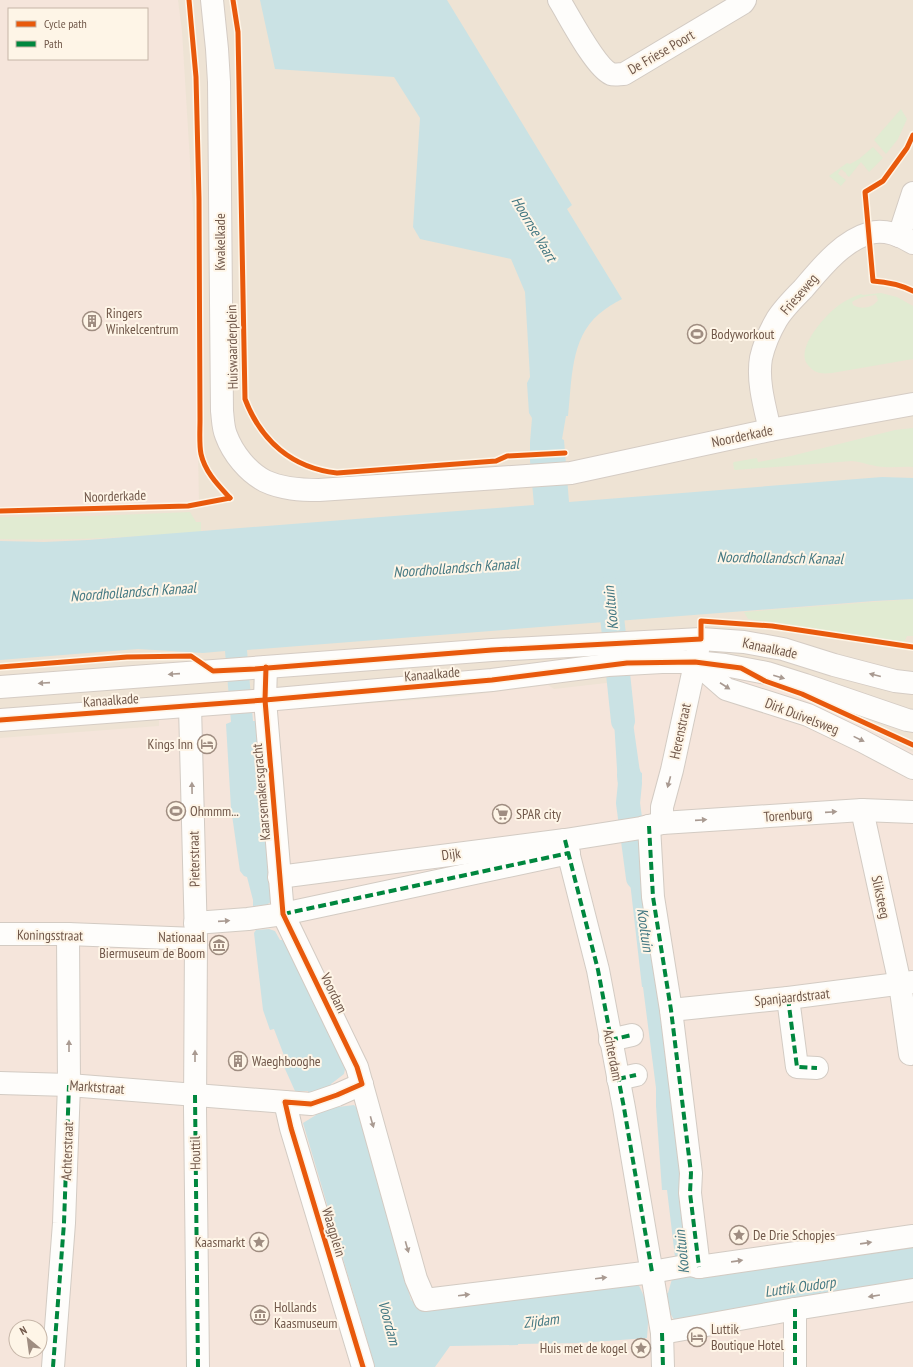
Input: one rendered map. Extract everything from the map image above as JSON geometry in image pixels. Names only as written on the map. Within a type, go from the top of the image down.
[{"type":"street","name":"Kwakelkade","points":[[212,0],[219,82],[222,411],[224,430],[230,445],[240,459],[254,474],[266,482],[301,490],[526,476]]},
{"type":"street","name":"De Friese Poort","points":[[559,0],[593,56],[612,74],[624,74],[743,3],[745,0]]},
{"type":"street","name":"Frieseweg","points":[[770,430],[762,392],[761,359],[766,342],[777,318],[825,265],[850,244],[869,234],[878,232],[906,240],[913,193]]},
{"type":"street","name":"Noorderkade","points":[[526,476],[571,473],[770,430],[913,404]]},
{"type":"street","name":"Kanaalkade","points":[[0,720],[262,701],[492,680],[615,654],[701,639],[744,642],[783,649],[895,681],[913,683]]},
{"type":"street","name":"Herenstraat","points":[[644,827],[662,807],[672,770],[701,639]]},
{"type":"street","name":"Kanaalkade","points":[[0,687],[492,650],[615,654],[725,665],[766,673],[913,721]]},
{"type":"street","name":"Dirk Duivelsweg","points":[[695,662],[726,689],[808,715],[913,768]]},
{"type":"street","name":"Kaarsemakersgracht","points":[[260,668],[280,877],[269,916]]},
{"type":"street","name":"Pieterstraat","points":[[190,706],[196,931]]},
{"type":"street","name":"Torenburg","points":[[644,827],[862,810],[913,812]]},
{"type":"street","name":"Sliksteeg","points":[[862,810],[907,983],[910,1054]]},
{"type":"street","name":"Dijk","points":[[196,931],[269,916],[567,847],[644,827]]},
{"type":"street","points":[[644,827],[653,897],[672,1010],[691,1173],[688,1267]]},
{"type":"street","name":"Dijk","points":[[280,877],[567,847]]},
{"type":"street","name":"Achterdam","points":[[567,847],[598,970],[610,1040],[627,1077],[653,1281],[661,1326],[663,1367]]},
{"type":"street","name":"Voordam","points":[[269,916],[356,1067],[416,1278],[425,1300],[653,1281]]},
{"type":"street","name":"Koningsstraat","points":[[0,934],[196,931]]},
{"type":"street","name":"Houttil","points":[[196,931],[195,1094],[198,1367]]},
{"type":"street","name":"Achterstraat","points":[[53,1367],[64,1223],[69,1085],[68,934]]},
{"type":"street","name":"Spanjaardstraat","points":[[672,1010],[788,998],[907,983]]},
{"type":"street","points":[[788,998],[797,1067],[817,1068]]},
{"type":"street","points":[[610,1040],[632,1035]]},
{"type":"street","name":"Marktstraat","points":[[0,1083],[69,1085],[195,1094]]},
{"type":"street","points":[[195,1094],[311,1104],[338,1095],[362,1084]]},
{"type":"street","name":"Waagplein","points":[[285,1102],[291,1128],[363,1367]]},
{"type":"street","points":[[653,1281],[688,1267],[913,1236]]},
{"type":"street","points":[[661,1326],[794,1309],[913,1290]]},
{"type":"street","points":[[794,1309],[795,1367]]},
{"type":"shaded area","points":[[0,0],[913,0],[913,1367],[0,1367]]},
{"type":"shaded area","name":"Ringers Winkelcentrum","points":[[0,0],[178,0],[182,31],[194,227],[199,505],[0,510]]},
{"type":"shaded area","points":[[675,673],[682,675],[713,676],[757,683],[796,694],[848,718],[913,752],[913,1367],[0,1367],[0,738],[159,726],[159,719],[455,697],[548,685],[554,689],[615,682],[628,675]]},
{"type":"green space","points":[[901,109],[907,119],[898,139],[886,154],[874,140]]},
{"type":"green space","points":[[873,147],[883,158],[869,172],[861,162],[849,177],[841,169],[838,174],[846,180],[841,186],[829,176],[847,163],[850,164],[859,159]]},
{"type":"green space","points":[[881,293],[897,297],[913,306],[913,359],[832,373],[816,372],[808,365],[805,358],[805,349],[814,331],[829,314],[842,303],[861,294]],"holes":[[[876,295],[878,300],[873,305],[863,308],[856,307],[852,302],[866,296]]]},
{"type":"green space","points":[[913,428],[913,467],[880,467],[852,461],[734,469],[734,462],[757,458],[758,462],[791,456],[895,430]]},
{"type":"green space","points":[[190,512],[196,522],[201,522],[201,532],[100,538],[0,539],[0,517],[93,516]]},
{"type":"green space","points":[[913,599],[913,636],[907,636],[904,643],[748,619],[744,612]]},
{"type":"water","points":[[260,0],[447,0],[572,205],[567,209],[622,299],[604,310],[590,324],[582,335],[574,361],[568,416],[566,416],[562,439],[564,440],[569,502],[882,477],[913,478],[913,599],[247,650],[253,721],[257,721],[271,902],[266,905],[253,906],[253,900],[247,877],[240,871],[231,808],[226,724],[231,722],[225,651],[203,653],[138,649],[0,660],[0,541],[44,542],[88,540],[534,505],[530,461],[532,418],[529,413],[527,383],[530,377],[525,292],[511,259],[420,239],[413,227],[420,118],[394,77],[275,69]]},
{"type":"water","points":[[628,687],[642,779],[633,807],[621,808],[620,800],[623,797],[623,792],[618,785],[612,689]]},
{"type":"water","name":"Luttik Oudorp","points":[[638,845],[640,849],[665,1011],[687,1239],[685,1256],[687,1277],[913,1244],[913,1281],[676,1323],[670,1313],[665,1314],[666,1293],[668,1293],[672,1279],[675,1257],[667,1190],[662,1190],[656,1088],[642,987],[626,847]]},
{"type":"water","name":"Zijdam","points":[[269,929],[275,931],[280,940],[285,940],[345,1069],[344,1074],[331,1084],[331,1086],[338,1107],[354,1105],[359,1110],[411,1300],[427,1311],[638,1284],[647,1310],[647,1338],[580,1343],[450,1346],[435,1367],[375,1367],[303,1123],[316,1115],[308,1091],[295,1091],[281,1060],[285,1058],[274,1029],[270,1030],[263,1010],[254,933],[256,930]]},
{"type":"waterway","name":"Kooltuin","points":[[609,588],[623,721]]},
{"type":"waterway","name":"Kooltuin","points":[[629,775],[630,783],[628,803],[638,878]]},
{"type":"marked path","points":[[649,826],[653,897],[671,1010],[691,1173],[690,1193],[699,1267]]},
{"type":"marked path","points":[[565,840],[598,970],[624,1108],[652,1272]]},
{"type":"marked path","points":[[283,914],[569,853]]},
{"type":"marked path","points":[[788,998],[797,1067],[817,1068]]},
{"type":"marked path","points":[[610,1040],[632,1035]]},
{"type":"marked path","points":[[618,1079],[636,1075]]},
{"type":"marked path","points":[[53,1367],[64,1223],[69,1085]]},
{"type":"marked path","points":[[195,1095],[198,1367]]},
{"type":"marked path","points":[[795,1309],[795,1367]]},
{"type":"marked path","points":[[662,1333],[663,1367]]},
{"type":"cycle path","points":[[189,0],[196,77],[199,199],[200,446],[201,454],[206,467],[230,498]]},
{"type":"cycle path","name":"Huiswaarderplein","points":[[233,0],[238,32],[245,399],[260,428],[269,440],[292,458],[306,465],[337,473],[496,461],[507,456],[565,453]]},
{"type":"cycle path","points":[[913,135],[907,148],[883,181],[865,192],[873,281],[893,284],[913,291]]},
{"type":"cycle path","points":[[0,511],[188,506],[230,498]]},
{"type":"cycle path","points":[[0,667],[127,657],[191,656],[213,671],[255,669],[492,650],[701,639],[701,621],[772,626],[913,647]]},
{"type":"cycle path","points":[[0,720],[265,700],[492,680],[627,663],[695,662],[741,668],[765,681],[802,694],[913,745]]},
{"type":"cycle path","points":[[266,667],[265,700],[283,914],[357,1067],[362,1084],[311,1104],[285,1102],[291,1128],[363,1367]]},
{"type":"place","name":"Ringers Winkelcentrum","points":[[92,321]]},
{"type":"place","name":"Bodyworkout","points":[[697,334]]},
{"type":"place","name":"Kings Inn","points":[[207,744]]},
{"type":"place","name":"Ohmmm...","points":[[176,811]]},
{"type":"place","name":"SPAR city","points":[[502,814]]},
{"type":"place","name":"Nationaal Biermuseum de Boom","points":[[219,945]]},
{"type":"place","name":"Waeghbooghe","points":[[238,1061]]},
{"type":"place","name":"De Drie Schopjes","points":[[739,1235]]},
{"type":"place","name":"Kaasmarkt","points":[[259,1242]]},
{"type":"place","name":"Hollands Kaasmuseum","points":[[260,1315]]},
{"type":"place","name":"Luttik Boutique Hotel","points":[[697,1337]]},
{"type":"place","name":"Huis met de kogel","points":[[641,1348]]},
{"type":"water label","name":"Hoornse Vaart","points":[[534,229]]},
{"type":"water label","name":"Noordhollandsch Kanaal","points":[[780,558]]},
{"type":"water label","name":"Noordhollandsch Kanaal","points":[[456,568]]},
{"type":"water label","name":"Noordhollandsch Kanaal","points":[[133,592]]}]
